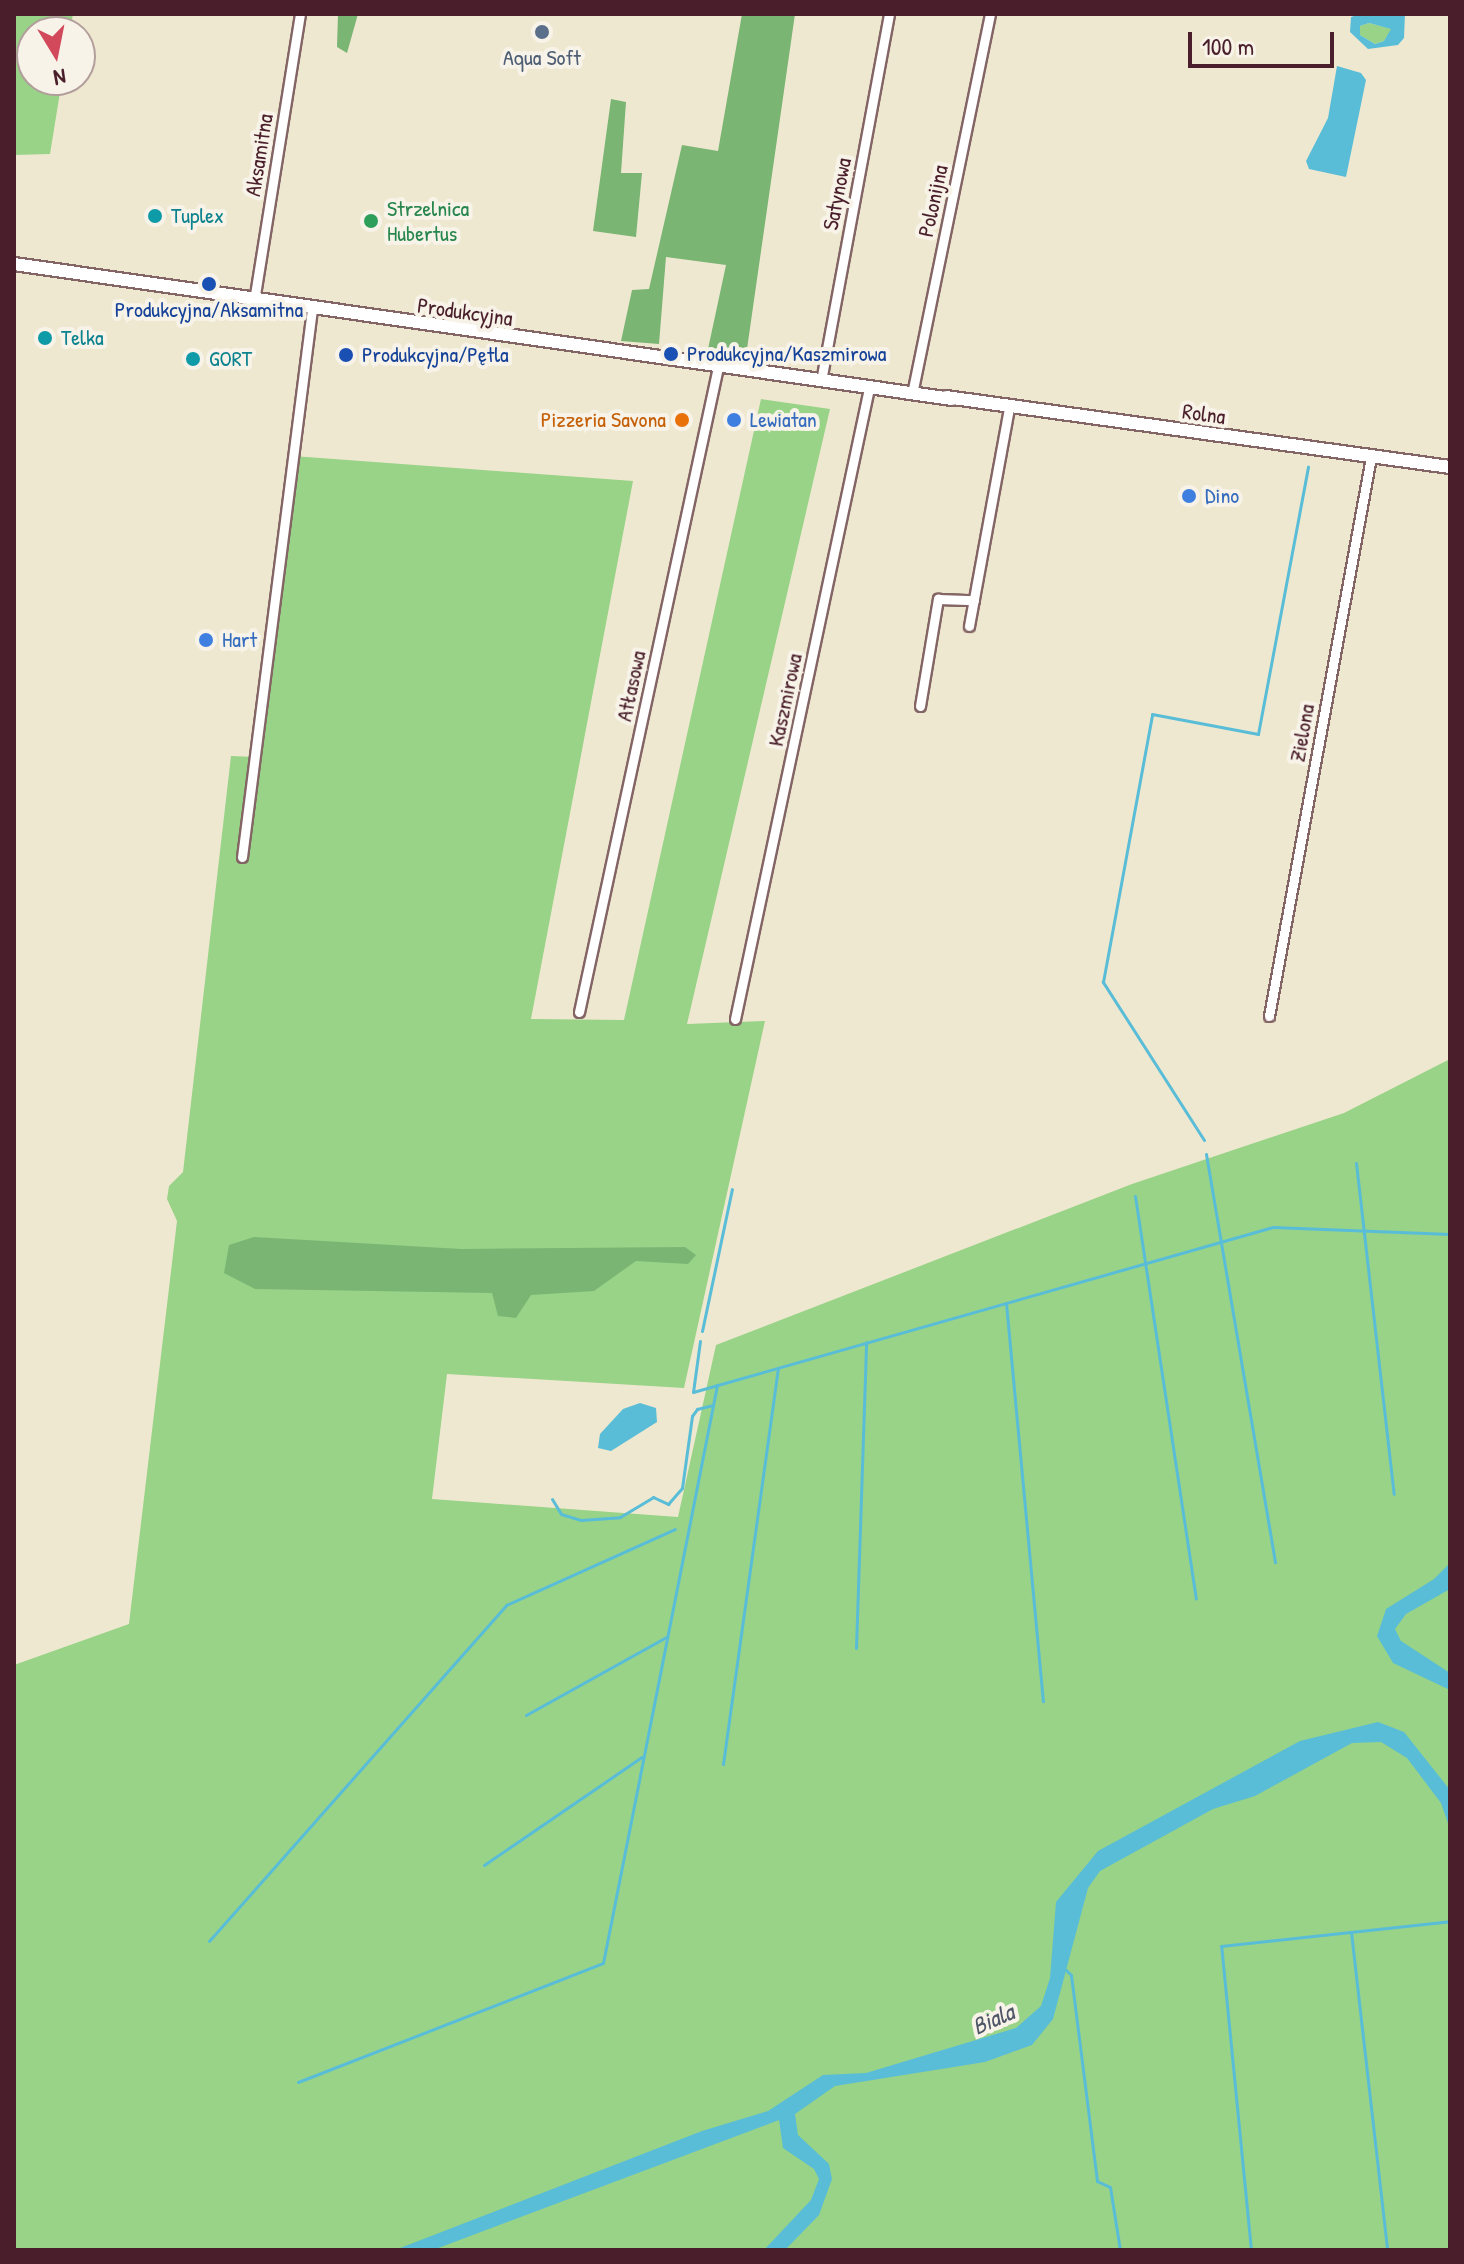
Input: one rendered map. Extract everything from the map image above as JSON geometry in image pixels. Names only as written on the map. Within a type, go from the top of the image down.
[{"type":"street","name":"Aksamitna","points":[[254,301],[300,14]]},
{"type":"street","name":"Satynowa","points":[[821,381],[889,14]]},
{"type":"street","name":"Polonijna","points":[[912,394],[990,14]]},
{"type":"street","name":"Produkcyjna","points":[[14,264],[912,394]]},
{"type":"street","points":[[242,857],[312,309]]},
{"type":"street","name":"Atłasowa","points":[[579,1012],[718,367]]},
{"type":"street","name":"Kaszmirowa","points":[[735,1019],[869,388]]},
{"type":"street","name":"Rolna","points":[[912,394],[1450,467]]},
{"type":"street","points":[[969,626],[1009,407]]},
{"type":"street","name":"Zielona","points":[[1269,1016],[1371,457]]},
{"type":"street","points":[[920,706],[938,599],[974,600]]},
{"type":"green space","points":[[14,14],[73,14],[16,16],[16,96],[59,96],[50,154],[14,155]]},
{"type":"green space","points":[[338,14],[358,14],[347,53],[337,47]]},
{"type":"green space","points":[[742,14],[795,14],[746,356],[708,349],[726,265],[666,257],[659,344],[621,341],[632,290],[649,289],[682,145],[718,151]]},
{"type":"green space","points":[[1369,23],[1392,29],[1384,41],[1375,44],[1360,35],[1360,26]]},
{"type":"green space","points":[[611,99],[626,102],[621,173],[642,173],[636,237],[593,231]]},
{"type":"green space","points":[[761,399],[830,409],[687,1024],[765,1021],[684,1388],[447,1374],[432,1499],[678,1517],[716,1345],[1132,1184],[1344,1113],[1450,1059],[1450,2250],[14,2250],[14,1665],[129,1624],[177,1221],[167,1199],[169,1186],[183,1172],[231,756],[255,757],[293,456],[633,481],[531,1019],[624,1020]]},
{"type":"green space","points":[[254,1237],[461,1249],[685,1247],[696,1255],[688,1264],[636,1261],[594,1291],[531,1295],[516,1318],[498,1316],[492,1293],[255,1289],[224,1273],[229,1245]]},
{"type":"water","points":[[1360,14],[1405,14],[1404,38],[1398,45],[1368,49],[1350,32],[1351,17]],"holes":[[[1369,23],[1391,29],[1384,41],[1375,44],[1360,35],[1360,26]]]},
{"type":"water","points":[[1337,66],[1361,73],[1366,80],[1346,177],[1309,169],[1306,161],[1328,118]]},
{"type":"water","points":[[640,1403],[656,1408],[657,1422],[611,1451],[598,1448],[600,1434],[623,1409]]},
{"type":"water","points":[[1450,1563],[1450,1589],[1406,1614],[1395,1629],[1401,1641],[1450,1673],[1450,1690],[1393,1663],[1377,1636],[1386,1609],[1434,1579]]},
{"type":"water","points":[[1378,1722],[1404,1732],[1450,1790],[1450,1829],[1441,1803],[1407,1758],[1381,1742],[1352,1743],[1255,1796],[1213,1809],[1100,1871],[1088,1888],[1053,2019],[1032,2045],[985,2062],[835,2086],[795,2114],[798,2135],[829,2164],[832,2179],[819,2215],[785,2250],[764,2250],[811,2200],[819,2179],[814,2169],[783,2148],[779,2120],[433,2250],[395,2250],[702,2131],[768,2111],[823,2075],[866,2073],[1016,2028],[1041,2006],[1050,1978],[1056,1902],[1098,1851],[1300,1741]]},
{"type":"waterway","points":[[1204,1140],[1103,982],[1152,714],[1258,734],[1308,467]]},
{"type":"waterway","points":[[1206,1154],[1275,1562]]},
{"type":"waterway","points":[[1356,1163],[1394,1494]]},
{"type":"waterway","points":[[702,1331],[732,1189]]},
{"type":"waterway","points":[[1135,1196],[1196,1598]]},
{"type":"waterway","points":[[700,1341],[693,1392],[1273,1227],[1450,1234]]},
{"type":"waterway","points":[[1006,1303],[1043,1701]]},
{"type":"waterway","points":[[856,1648],[866,1342]]},
{"type":"waterway","points":[[723,1764],[778,1368]]},
{"type":"waterway","points":[[298,2082],[603,1963],[717,1385]]},
{"type":"waterway","points":[[552,1499],[561,1514],[581,1520],[620,1517],[653,1497],[668,1504],[682,1488],[692,1416],[697,1409],[713,1405]]},
{"type":"waterway","points":[[209,1941],[506,1605],[675,1529]]},
{"type":"waterway","points":[[526,1715],[666,1637]]},
{"type":"waterway","points":[[484,1865],[642,1757]]},
{"type":"waterway","points":[[1251,2250],[1221,1946],[1450,1921]]},
{"type":"waterway","points":[[1351,1932],[1387,2250]]},
{"type":"waterway","points":[[1066,1970],[1071,1975],[1097,2181],[1110,2187],[1120,2250]]},
{"type":"place","name":"Aqua Soft","points":[[542,32]]},
{"type":"place","name":"Tuplex","points":[[155,216]]},
{"type":"place","name":"Strzelnica Hubertus","points":[[371,221]]},
{"type":"place","name":"Produkcyjna/Aksamitna","points":[[209,284]]},
{"type":"place","name":"Telka","points":[[45,338]]},
{"type":"place","name":"Produkcyjna/Kaszmirowa","points":[[671,354]]},
{"type":"place","name":"Produkcyjna/Pętla","points":[[346,355]]},
{"type":"place","name":"GORT","points":[[193,359]]},
{"type":"place","name":"Pizzeria Savona","points":[[682,420]]},
{"type":"place","name":"Lewiatan","points":[[734,420]]},
{"type":"place","name":"Dino","points":[[1189,496]]},
{"type":"place","name":"Hart","points":[[206,640]]},
{"type":"water label","name":"Biala","points":[[993,2019]]}]
